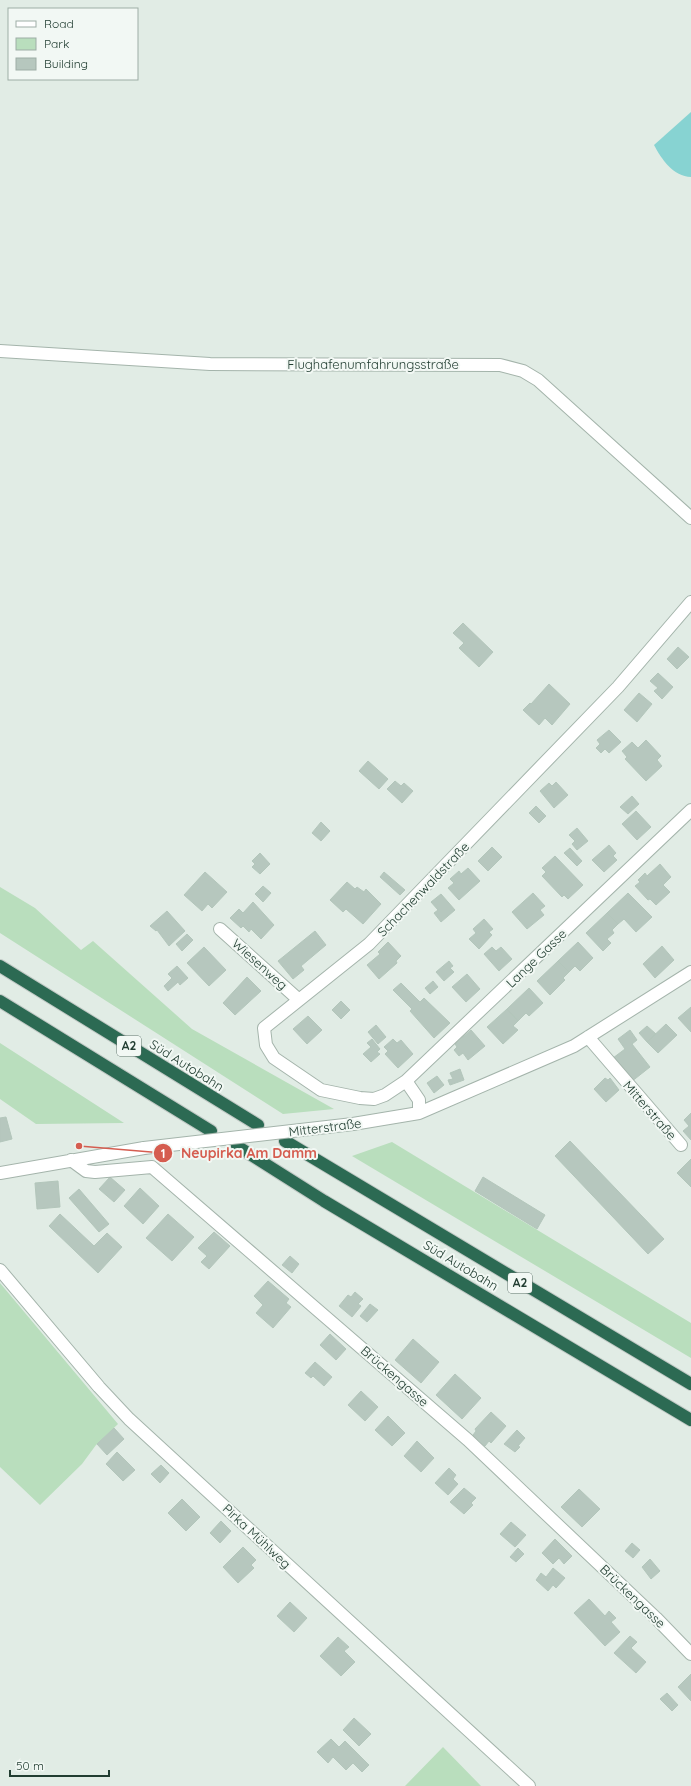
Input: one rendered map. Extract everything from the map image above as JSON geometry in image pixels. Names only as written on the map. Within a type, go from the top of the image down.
[{"type":"highway","name":"Süd Autobahn","points":[[0,966],[258,1125]]},
{"type":"highway","name":"A2","points":[[0,1001],[211,1130]]},
{"type":"highway","name":"Süd Autobahn","points":[[285,1141],[691,1384]]},
{"type":"highway","name":"Süd Autobahn","points":[[237,1146],[324,1201],[691,1420]]},
{"type":"street","name":"Flughafenumfahrungsstraße","points":[[0,351],[210,364],[500,365],[523,371],[538,380],[691,518]]},
{"type":"street","name":"Schachenwaldstraße","points":[[406,1081],[385,1096],[374,1099],[360,1098],[321,1090],[274,1058],[266,1045],[264,1028],[369,944],[618,687],[690,605]]},
{"type":"street","name":"Lange Gasse","points":[[406,1081],[691,810]]},
{"type":"street","name":"Wiesenweg","points":[[220,929],[299,1000]]},
{"type":"street","name":"Mitterstraße","points":[[0,1174],[144,1148],[353,1124],[419,1113],[574,1046],[691,972]]},
{"type":"street","name":"Mitterstraße","points":[[588,1037],[681,1146]]},
{"type":"street","points":[[406,1081],[419,1100],[419,1113]]},
{"type":"street","name":"Brückengasse","points":[[71,1160],[86,1171],[95,1172],[152,1167],[468,1440],[656,1618],[691,1654]]},
{"type":"street","name":"Pirka Mühlweg","points":[[0,1270],[99,1387],[129,1419],[529,1786]]},
{"type":"green space","points":[[0,887],[35,908],[81,950],[93,941],[192,1029],[334,1109],[283,1114],[0,933]]},
{"type":"green space","points":[[0,1043],[124,1123],[36,1124],[0,1099]]},
{"type":"green space","points":[[392,1142],[691,1323],[691,1358],[352,1156]]},
{"type":"green space","points":[[0,1283],[118,1424],[96,1445],[82,1464],[40,1505],[0,1467]]},
{"type":"green space","points":[[443,1747],[481,1786],[405,1786]]},
{"type":"water","points":[[691,112],[691,177],[679,174],[673,170],[664,161],[654,145]]},
{"type":"building","points":[[463,623],[493,652],[479,667],[459,648],[464,643],[453,633]]},
{"type":"building","points":[[678,647],[689,657],[677,669],[667,659]]},
{"type":"building","points":[[658,673],[673,687],[662,699],[654,691],[658,688],[650,681]]},
{"type":"building","points":[[549,684],[570,704],[552,725],[545,718],[539,725],[523,710],[530,703],[531,704]]},
{"type":"building","points":[[639,693],[652,704],[637,722],[624,710]]},
{"type":"building","points":[[609,730],[621,742],[609,753],[605,749],[601,753],[596,748],[600,744],[597,740]]},
{"type":"building","points":[[646,740],[661,756],[657,760],[662,766],[646,781],[625,759],[627,757],[622,751],[632,742],[638,748]]},
{"type":"building","points":[[368,761],[388,779],[379,789],[359,771]]},
{"type":"building","points":[[395,781],[401,786],[404,783],[413,791],[402,803],[387,789]]},
{"type":"building","points":[[556,782],[568,795],[554,808],[540,791],[549,783],[552,786]]},
{"type":"building","points":[[632,796],[639,804],[628,814],[620,807]]},
{"type":"building","points":[[536,806],[546,816],[539,823],[529,813]]},
{"type":"building","points":[[636,811],[651,827],[637,840],[622,824]]},
{"type":"building","points":[[321,822],[330,831],[321,841],[312,833]]},
{"type":"building","points":[[577,828],[588,841],[577,850],[572,844],[575,841],[569,835]]},
{"type":"building","points":[[609,845],[616,853],[613,856],[617,860],[604,872],[592,860]]},
{"type":"building","points":[[492,847],[502,857],[488,871],[478,861]]},
{"type":"building","points":[[570,848],[582,861],[577,866],[564,853]]},
{"type":"building","points":[[260,853],[270,864],[260,874],[252,867],[255,864],[252,861]]},
{"type":"building","points":[[555,856],[583,885],[568,899],[564,895],[562,897],[542,876],[546,872],[542,868]]},
{"type":"building","points":[[660,864],[671,877],[663,885],[670,892],[656,905],[650,899],[648,900],[635,886],[640,882],[638,880],[645,873],[647,876]]},
{"type":"building","points":[[468,868],[480,881],[459,900],[448,888],[454,883],[450,879],[459,871],[461,874]]},
{"type":"building","points":[[205,872],[227,892],[212,908],[208,904],[202,911],[184,895]]},
{"type":"building","points":[[384,872],[405,890],[400,895],[380,877]]},
{"type":"building","points":[[347,882],[355,889],[357,887],[364,892],[366,889],[381,904],[363,924],[346,909],[343,912],[330,900]]},
{"type":"building","points":[[263,886],[271,893],[263,902],[255,894]]},
{"type":"building","points":[[533,893],[545,906],[540,910],[544,915],[527,929],[512,912]]},
{"type":"building","points":[[628,893],[652,917],[636,932],[624,919],[618,924],[607,913]]},
{"type":"building","points":[[441,894],[455,910],[441,922],[434,913],[438,910],[431,902]]},
{"type":"building","points":[[253,902],[274,925],[261,939],[251,929],[249,932],[243,926],[241,928],[230,918],[239,909],[243,913]]},
{"type":"building","points":[[167,911],[185,931],[169,946],[157,930],[156,931],[150,926]]},
{"type":"building","points":[[607,913],[618,924],[612,930],[614,933],[607,939],[611,943],[603,951],[586,933]]},
{"type":"building","points":[[484,919],[493,929],[489,932],[492,935],[479,949],[469,939],[476,933],[473,929]]},
{"type":"building","points":[[315,931],[326,945],[301,966],[304,970],[293,979],[278,961]]},
{"type":"building","points":[[187,934],[193,940],[182,951],[176,944]]},
{"type":"building","points":[[388,942],[401,956],[396,961],[397,963],[379,979],[367,965],[380,954],[378,952]]},
{"type":"building","points":[[578,942],[593,958],[580,971],[575,966],[569,972],[558,961]]},
{"type":"building","points":[[662,946],[674,960],[655,978],[643,964]]},
{"type":"building","points":[[204,947],[226,970],[209,986],[187,963]]},
{"type":"building","points":[[492,947],[496,951],[501,947],[512,959],[499,971],[484,954]]},
{"type":"building","points":[[449,961],[453,966],[450,968],[454,972],[444,981],[436,972]]},
{"type":"building","points":[[558,961],[569,972],[563,978],[565,980],[550,995],[537,981]]},
{"type":"building","points":[[177,966],[188,978],[180,985],[178,982],[168,991],[164,986],[172,978],[168,974]]},
{"type":"building","points":[[467,974],[480,989],[466,1002],[452,987]]},
{"type":"building","points":[[247,977],[261,991],[235,1015],[223,1003]]},
{"type":"building","points":[[433,981],[438,987],[430,994],[425,988]]},
{"type":"building","points":[[401,983],[420,1002],[424,998],[450,1023],[434,1038],[410,1011],[412,1009],[393,990]]},
{"type":"building","points":[[529,988],[543,1003],[529,1016],[526,1013],[518,1021],[507,1009]]},
{"type":"building","points":[[341,1001],[350,1010],[341,1019],[332,1010]]},
{"type":"building","points":[[691,1007],[691,1032],[678,1018]]},
{"type":"building","points":[[507,1009],[518,1021],[513,1026],[518,1030],[503,1044],[487,1027]]},
{"type":"building","points":[[308,1016],[322,1030],[307,1044],[293,1029]]},
{"type":"building","points":[[666,1024],[677,1035],[658,1053],[647,1042]]},
{"type":"building","points":[[376,1025],[386,1037],[378,1044],[368,1032]]},
{"type":"building","points":[[647,1026],[656,1034],[647,1042],[639,1033]]},
{"type":"building","points":[[471,1030],[485,1046],[468,1060],[463,1053],[459,1056],[454,1050],[457,1047],[455,1044]]},
{"type":"building","points":[[630,1030],[637,1040],[632,1044],[650,1067],[631,1082],[613,1058],[625,1049],[618,1039]]},
{"type":"building","points":[[372,1039],[380,1049],[377,1052],[380,1054],[371,1062],[363,1054],[371,1047],[367,1043]]},
{"type":"building","points":[[393,1039],[397,1043],[401,1040],[413,1054],[398,1068],[385,1054],[388,1051],[384,1047]]},
{"type":"building","points":[[460,1069],[464,1080],[450,1085],[448,1080],[453,1079],[450,1073]]},
{"type":"building","points":[[437,1076],[444,1085],[434,1093],[427,1083]]},
{"type":"building","points":[[605,1078],[608,1080],[610,1078],[619,1090],[606,1102],[594,1089]]},
{"type":"building","points":[[691,1113],[691,1140],[683,1131],[689,1126],[684,1120]]},
{"type":"building","points":[[6,1117],[12,1139],[0,1142],[0,1118]]},
{"type":"building","points":[[570,1141],[664,1239],[648,1254],[555,1156]]},
{"type":"building","points":[[691,1159],[691,1187],[677,1173]]},
{"type":"building","points":[[110,1177],[125,1190],[114,1202],[99,1189]]},
{"type":"building","points":[[483,1177],[545,1215],[537,1229],[475,1191]]},
{"type":"building","points":[[58,1181],[60,1207],[37,1209],[35,1183]]},
{"type":"building","points":[[140,1188],[159,1206],[143,1224],[124,1206]]},
{"type":"building","points":[[79,1189],[109,1224],[99,1232],[69,1198]]},
{"type":"building","points":[[60,1214],[94,1246],[107,1233],[122,1247],[98,1273],[49,1226]]},
{"type":"building","points":[[168,1214],[194,1237],[172,1261],[146,1238]]},
{"type":"building","points":[[214,1232],[230,1246],[209,1269],[201,1262],[207,1256],[198,1248]]},
{"type":"building","points":[[290,1256],[299,1264],[292,1273],[282,1265]]},
{"type":"building","points":[[268,1281],[289,1299],[286,1303],[291,1307],[273,1328],[256,1313],[263,1305],[254,1296]]},
{"type":"building","points":[[355,1292],[363,1299],[358,1304],[361,1306],[352,1317],[339,1306],[348,1295],[351,1297]]},
{"type":"building","points":[[370,1304],[378,1310],[367,1322],[360,1316]]},
{"type":"building","points":[[330,1334],[346,1349],[336,1360],[320,1345]]},
{"type":"building","points":[[413,1339],[439,1362],[421,1383],[395,1360]]},
{"type":"building","points":[[315,1362],[332,1377],[324,1386],[313,1376],[311,1378],[305,1373]]},
{"type":"building","points":[[455,1374],[481,1398],[462,1419],[436,1395]]},
{"type":"building","points":[[361,1391],[378,1407],[365,1421],[348,1405]]},
{"type":"building","points":[[491,1412],[506,1426],[491,1443],[489,1441],[485,1446],[473,1435],[476,1431],[475,1429]]},
{"type":"building","points":[[388,1416],[405,1433],[392,1446],[375,1430]]},
{"type":"building","points":[[114,1428],[124,1439],[107,1455],[97,1444]]},
{"type":"building","points":[[517,1430],[525,1438],[515,1452],[504,1444]]},
{"type":"building","points":[[417,1441],[434,1458],[421,1472],[404,1456]]},
{"type":"building","points":[[117,1452],[135,1470],[123,1481],[106,1464]]},
{"type":"building","points":[[161,1465],[169,1473],[160,1483],[151,1474]]},
{"type":"building","points":[[449,1468],[456,1475],[453,1479],[458,1484],[448,1495],[435,1483]]},
{"type":"building","points":[[464,1488],[476,1498],[471,1503],[473,1505],[464,1514],[450,1502]]},
{"type":"building","points":[[579,1489],[600,1509],[582,1527],[561,1507]]},
{"type":"building","points":[[182,1499],[200,1517],[186,1531],[168,1513]]},
{"type":"building","points":[[221,1521],[231,1531],[220,1543],[210,1533]]},
{"type":"building","points":[[511,1522],[526,1535],[515,1547],[500,1534]]},
{"type":"building","points":[[555,1539],[572,1556],[564,1564],[559,1558],[553,1564],[542,1553]]},
{"type":"building","points":[[632,1543],[640,1550],[633,1558],[625,1551]]},
{"type":"building","points":[[243,1547],[256,1560],[251,1565],[254,1568],[238,1583],[223,1567]]},
{"type":"building","points":[[518,1548],[524,1554],[516,1562],[510,1557]]},
{"type":"building","points":[[650,1559],[660,1571],[651,1579],[642,1567]]},
{"type":"building","points":[[553,1568],[565,1578],[556,1588],[553,1585],[548,1591],[536,1580],[541,1573],[546,1577]]},
{"type":"building","points":[[589,1599],[605,1616],[609,1611],[616,1618],[611,1622],[620,1632],[605,1646],[574,1613]]},
{"type":"building","points":[[290,1602],[307,1618],[294,1632],[277,1616]]},
{"type":"building","points":[[630,1636],[637,1642],[631,1648],[646,1662],[636,1673],[614,1653]]},
{"type":"building","points":[[338,1637],[349,1647],[344,1651],[355,1662],[341,1676],[320,1656]]},
{"type":"building","points":[[691,1674],[691,1701],[678,1687]]},
{"type":"building","points":[[667,1693],[678,1705],[672,1711],[660,1699]]},
{"type":"building","points":[[354,1718],[371,1734],[359,1746],[343,1730]]},
{"type":"building","points":[[331,1739],[339,1747],[345,1741],[369,1765],[362,1772],[353,1763],[346,1770],[333,1757],[328,1763],[317,1752]]},
{"type":"place","name":"Neupirka Am Damm","points":[[79,1146]]}]
